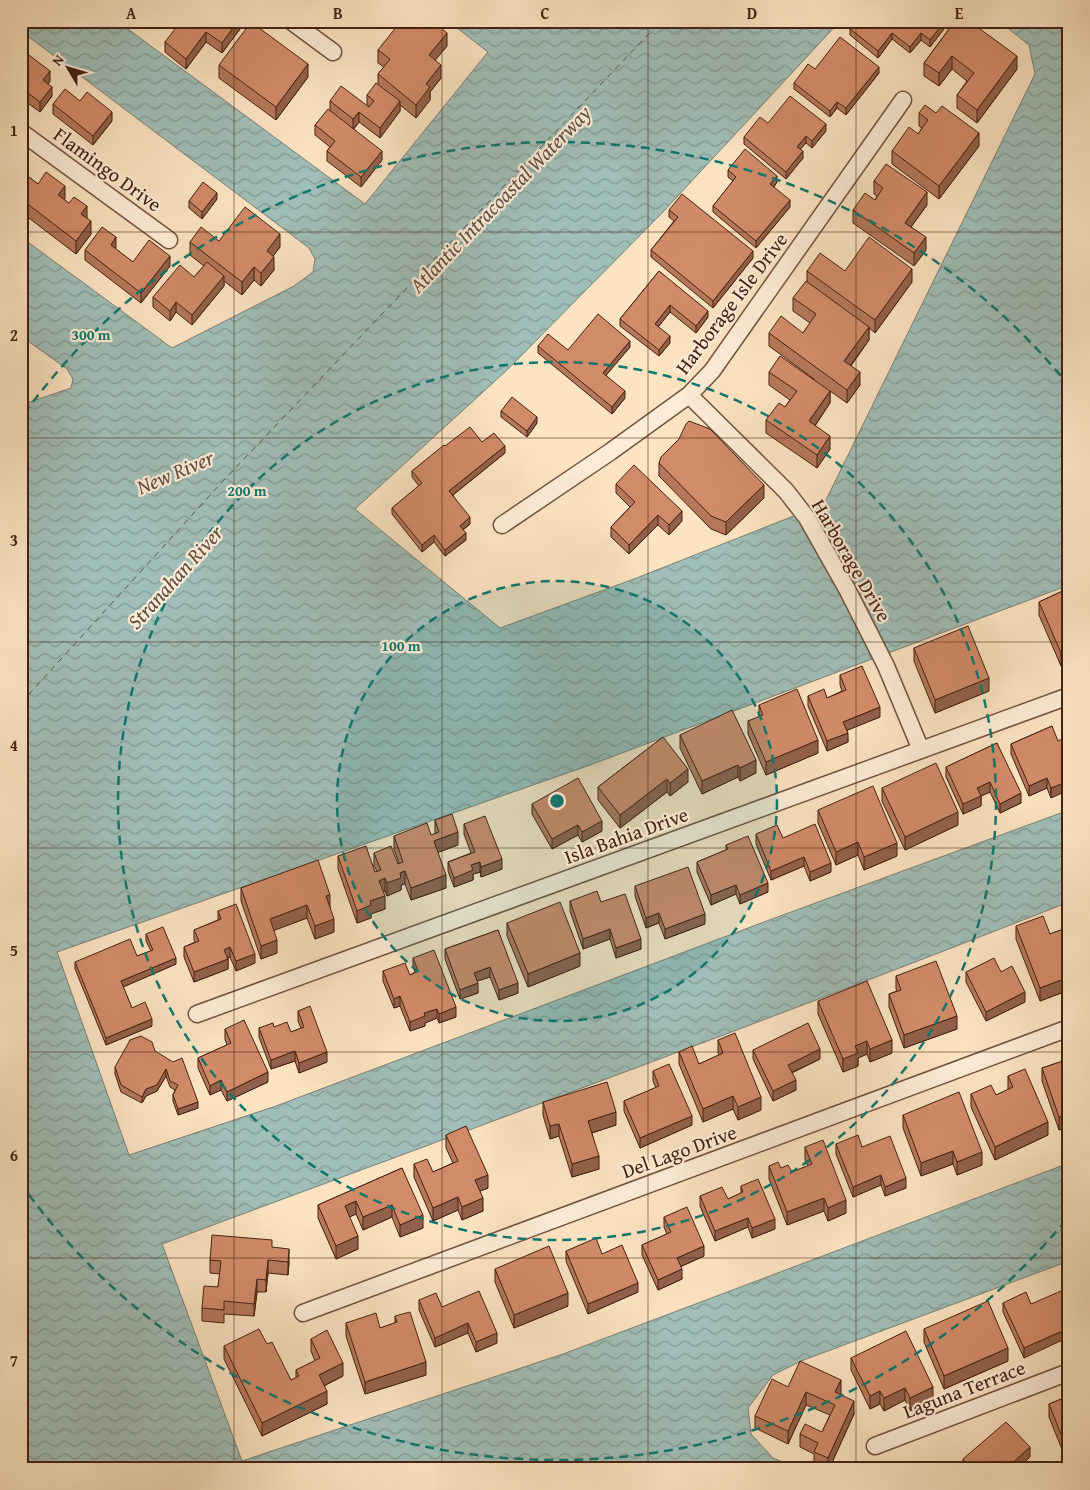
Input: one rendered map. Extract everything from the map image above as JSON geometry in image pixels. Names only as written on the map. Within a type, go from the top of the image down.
[{"type":"street","points":[[291,21],[333,52]]},
{"type":"street","name":"Harborage Isle Drive","points":[[502,525],[610,452],[688,395],[712,371],[903,100]]},
{"type":"street","name":"Flamingo Drive","points":[[21,132],[170,240]]},
{"type":"street","name":"Harborage Drive","points":[[688,395],[786,491],[807,518],[847,589],[886,666],[921,750]]},
{"type":"street","name":"Isla Bahia Drive","points":[[197,1014],[1069,696]]},
{"type":"street","name":"Del Lago Drive","points":[[303,1313],[1069,1028]]},
{"type":"street","name":"Laguna Terrace","points":[[875,1446],[1069,1372]]},
{"type":"water","points":[[21,21],[117,21],[365,204],[488,52],[448,21],[840,21],[663,212],[507,370],[355,509],[500,628],[634,579],[824,504],[1035,74],[1029,45],[999,21],[1069,21],[1069,585],[590,765],[57,952],[129,1155],[276,1106],[772,919],[1069,810],[1069,902],[730,1033],[162,1244],[242,1461],[563,1354],[1069,1163],[1069,1261],[801,1361],[773,1375],[748,1408],[751,1434],[773,1458],[799,1469],[21,1469],[21,405],[71,388],[73,379],[67,369],[21,336],[21,237],[172,348],[294,286],[313,272],[315,259],[309,248],[21,31]]},
{"type":"building","points":[[181,21],[238,21],[222,43],[206,32],[186,59],[165,42]]},
{"type":"building","points":[[401,21],[433,21],[447,33],[429,55],[441,65],[426,84],[430,87],[416,105],[378,74],[390,59],[378,50]]},
{"type":"building","points":[[856,21],[945,21],[930,40],[921,33],[910,47],[892,33],[878,51],[850,29]]},
{"type":"building","points":[[955,21],[969,21],[1017,56],[977,110],[957,95],[974,73],[952,56],[939,73],[924,63]]},
{"type":"building","points":[[251,22],[308,64],[276,107],[219,65]]},
{"type":"building","points":[[840,37],[879,67],[846,108],[837,102],[830,111],[794,83],[808,64],[815,69]]},
{"type":"building","points":[[21,49],[50,71],[43,80],[52,87],[40,102],[21,88]]},
{"type":"building","points":[[376,83],[400,101],[380,128],[359,112],[353,119],[330,101],[341,86],[369,107],[374,101],[367,95]]},
{"type":"building","points":[[65,89],[80,101],[87,92],[112,112],[93,136],[53,104]]},
{"type":"building","points":[[790,96],[826,124],[812,141],[806,136],[797,147],[803,151],[786,172],[744,137],[760,117],[768,123]]},
{"type":"building","points":[[925,105],[936,113],[942,106],[979,133],[939,186],[892,151],[909,127],[918,134],[928,120],[919,113]]},
{"type":"building","points":[[328,109],[382,151],[361,177],[327,151],[335,141],[315,125]]},
{"type":"building","points":[[745,149],[777,176],[770,184],[790,200],[756,241],[713,206],[736,177],[728,170]]},
{"type":"building","points":[[886,164],[927,192],[905,223],[926,237],[914,253],[853,210],[865,193],[875,200],[883,188],[874,181]]},
{"type":"building","points":[[21,171],[38,184],[46,172],[65,186],[58,195],[69,203],[74,197],[87,206],[81,214],[91,221],[76,241],[21,199]]},
{"type":"building","points":[[203,182],[217,193],[202,212],[189,201]]},
{"type":"building","points":[[682,194],[753,251],[713,301],[651,250],[678,217],[669,210]]},
{"type":"building","points":[[245,207],[280,234],[267,251],[274,257],[261,273],[254,267],[242,282],[190,242],[201,227],[219,241]]},
{"type":"building","points":[[102,227],[116,237],[111,245],[133,262],[149,240],[170,256],[141,293],[85,250]]},
{"type":"building","points":[[869,237],[912,269],[875,320],[807,271],[820,253],[845,271]]},
{"type":"building","points":[[207,262],[224,276],[192,315],[176,302],[170,311],[153,297],[180,265],[194,277]]},
{"type":"building","points":[[659,271],[708,311],[696,326],[670,305],[655,324],[670,336],[659,350],[620,319]]},
{"type":"building","points":[[806,281],[869,327],[844,361],[860,372],[847,390],[769,333],[781,316],[803,333],[816,314],[793,298]]},
{"type":"building","points":[[598,314],[630,341],[603,373],[625,391],[612,407],[538,346],[548,334],[568,350]]},
{"type":"building","points":[[780,356],[830,391],[809,421],[830,436],[817,455],[766,420],[779,403],[785,407],[797,391],[769,372]]},
{"type":"building","points":[[512,397],[537,417],[527,431],[501,411]]},
{"type":"building","points":[[689,421],[710,429],[764,485],[726,522],[711,516],[659,463],[661,457],[679,439]]},
{"type":"building","points":[[470,427],[482,442],[494,433],[505,446],[449,491],[470,517],[460,526],[466,533],[445,550],[434,535],[422,545],[392,508],[422,483],[412,471]]},
{"type":"building","points":[[634,465],[682,511],[669,525],[658,515],[629,545],[611,527],[635,502],[616,484]]},
{"type":"building","points":[[1069,588],[1069,649],[1061,653],[1039,602]]},
{"type":"building","points":[[968,626],[989,678],[935,700],[914,648]]},
{"type":"building","points":[[862,666],[880,707],[843,722],[848,733],[827,741],[808,696],[824,689],[827,698],[846,690],[840,675]]},
{"type":"building","points":[[797,689],[818,740],[766,762],[748,721],[763,715],[759,705]]},
{"type":"building","points":[[732,710],[756,760],[740,768],[738,765],[702,781],[680,735]]},
{"type":"building","points":[[1052,726],[1058,741],[1067,737],[1069,740],[1069,781],[1051,788],[1047,778],[1029,786],[1011,744]]},
{"type":"building","points":[[663,737],[688,769],[670,783],[667,779],[620,815],[598,787]]},
{"type":"building","points":[[997,743],[1021,793],[1000,804],[990,782],[977,788],[981,796],[963,804],[946,767]]},
{"type":"building","points":[[936,763],[958,812],[905,837],[882,788]]},
{"type":"building","points":[[578,778],[602,821],[582,832],[578,825],[552,839],[532,804]]},
{"type":"building","points":[[873,786],[897,843],[864,857],[858,842],[836,852],[818,810]]},
{"type":"building","points":[[452,814],[458,832],[434,841],[446,875],[411,888],[405,871],[400,873],[401,878],[387,883],[385,878],[379,881],[385,896],[370,901],[371,905],[357,911],[338,856],[366,846],[375,872],[381,870],[374,853],[391,846],[398,864],[403,862],[394,836],[427,823],[431,835],[439,832],[435,820]]},
{"type":"building","points":[[485,816],[502,859],[481,867],[480,862],[471,865],[473,870],[454,878],[448,862],[475,852],[464,824]]},
{"type":"building","points":[[815,824],[831,863],[810,872],[804,857],[771,871],[756,834],[777,825],[783,838]]},
{"type":"building","points":[[748,836],[768,883],[740,895],[736,885],[711,895],[697,862],[728,849],[726,845]]},
{"type":"building","points":[[318,860],[330,895],[326,896],[334,919],[315,926],[307,905],[270,919],[277,940],[261,946],[241,888]]},
{"type":"building","points":[[688,867],[705,914],[665,929],[659,913],[646,918],[635,886]]},
{"type":"building","points":[[597,891],[601,902],[625,894],[641,939],[616,948],[610,929],[583,939],[570,901]]},
{"type":"building","points":[[560,902],[580,953],[528,974],[507,923]]},
{"type":"building","points":[[236,904],[255,954],[236,961],[230,947],[224,950],[228,959],[194,972],[184,947],[199,941],[194,930],[221,919],[218,911]]},
{"type":"building","points":[[1043,916],[1050,934],[1069,927],[1069,977],[1040,988],[1016,926]]},
{"type":"building","points":[[163,927],[176,958],[121,981],[132,1008],[145,1002],[152,1019],[106,1038],[75,962],[130,939],[137,956],[153,950],[146,934]]},
{"type":"building","points":[[498,930],[518,983],[499,990],[490,967],[474,973],[478,983],[460,990],[445,949]]},
{"type":"building","points":[[434,950],[456,1007],[439,1014],[437,1009],[424,1013],[425,1016],[410,1022],[400,996],[394,999],[383,971],[405,963],[410,975],[418,971],[413,958]]},
{"type":"building","points":[[994,958],[1001,972],[1012,966],[1025,992],[986,1012],[966,972]]},
{"type":"building","points":[[936,961],[957,1016],[904,1035],[889,994],[901,990],[896,976]]},
{"type":"building","points":[[867,981],[892,1040],[870,1049],[867,1041],[855,1046],[858,1053],[843,1059],[818,1001]]},
{"type":"building","points":[[310,1006],[327,1052],[299,1063],[295,1051],[271,1060],[259,1028],[273,1023],[274,1027],[287,1022],[291,1032],[304,1027],[298,1011]]},
{"type":"building","points":[[244,1020],[268,1072],[227,1092],[221,1080],[210,1086],[198,1058],[231,1043],[225,1029]]},
{"type":"building","points":[[808,1023],[820,1049],[788,1065],[796,1080],[773,1091],[753,1050]]},
{"type":"building","points":[[735,1033],[761,1097],[738,1107],[733,1096],[703,1109],[679,1052],[692,1046],[699,1064],[723,1053],[718,1040]]},
{"type":"building","points":[[141,1036],[152,1042],[155,1051],[173,1062],[182,1058],[198,1102],[178,1109],[173,1095],[178,1085],[170,1081],[166,1069],[157,1085],[146,1089],[142,1097],[121,1085],[115,1067],[130,1040]]},
{"type":"building","points":[[1069,1059],[1069,1114],[1059,1117],[1042,1068]]},
{"type":"building","points":[[669,1064],[692,1116],[640,1138],[624,1101],[659,1086],[653,1071]]},
{"type":"building","points":[[1025,1069],[1048,1122],[995,1147],[971,1094],[991,1085],[996,1095],[1013,1087],[1008,1076]]},
{"type":"building","points":[[607,1082],[616,1112],[588,1121],[599,1156],[572,1164],[559,1124],[550,1126],[543,1102]]},
{"type":"building","points":[[959,1092],[982,1152],[957,1162],[953,1151],[921,1163],[903,1115]]},
{"type":"building","points":[[466,1126],[488,1175],[475,1180],[483,1198],[462,1207],[458,1197],[433,1208],[414,1164],[427,1159],[433,1172],[458,1161],[446,1135]]},
{"type":"building","points":[[858,1135],[862,1147],[890,1136],[906,1178],[885,1187],[881,1175],[853,1187],[836,1144]]},
{"type":"building","points":[[823,1140],[846,1200],[828,1208],[824,1198],[787,1212],[769,1166],[778,1162],[781,1168],[788,1165],[792,1172],[812,1164],[805,1147]]},
{"type":"building","points":[[402,1168],[423,1215],[400,1225],[392,1205],[363,1217],[356,1201],[345,1206],[358,1236],[336,1246],[318,1205]]},
{"type":"building","points":[[758,1179],[775,1219],[752,1228],[748,1218],[715,1231],[700,1196],[722,1187],[728,1199],[743,1192],[741,1186]]},
{"type":"building","points":[[687,1207],[704,1246],[677,1258],[682,1269],[658,1280],[642,1245],[671,1232],[664,1217]]},
{"type":"building","points":[[212,1235],[272,1240],[272,1247],[289,1249],[288,1262],[268,1260],[266,1280],[257,1279],[254,1304],[224,1301],[224,1310],[202,1308],[204,1286],[218,1287],[221,1261],[210,1260]]},
{"type":"building","points":[[596,1238],[602,1254],[622,1245],[638,1283],[588,1304],[566,1251]]},
{"type":"building","points":[[549,1246],[568,1293],[514,1315],[495,1269]]},
{"type":"building","points":[[479,1291],[497,1333],[476,1342],[468,1323],[435,1338],[419,1300],[436,1293],[442,1307]]},
{"type":"building","points":[[1061,1291],[1069,1308],[1069,1328],[1024,1348],[1003,1303],[1026,1292],[1031,1304]]},
{"type":"building","points":[[988,1301],[1008,1348],[944,1376],[924,1329]]},
{"type":"building","points":[[410,1312],[426,1362],[365,1382],[346,1323],[376,1313],[380,1328],[397,1322],[395,1316]]},
{"type":"building","points":[[259,1329],[267,1344],[272,1342],[291,1380],[299,1376],[296,1370],[320,1358],[311,1339],[327,1330],[343,1363],[319,1375],[327,1391],[262,1423],[224,1346]]},
{"type":"building","points":[[906,1331],[933,1387],[910,1398],[905,1388],[884,1398],[880,1391],[870,1396],[851,1358]]},
{"type":"building","points":[[800,1361],[841,1380],[835,1392],[854,1401],[828,1458],[814,1452],[818,1443],[800,1434],[805,1424],[822,1432],[835,1405],[806,1392],[788,1431],[755,1416],[772,1379],[788,1387]]},
{"type":"building","points":[[1069,1396],[1069,1448],[1067,1449],[1049,1404]]},
{"type":"building","points":[[1006,1422],[1030,1447],[1006,1469],[963,1469],[968,1465],[963,1459]]},
{"type":"ferry route","points":[[21,703],[223,481],[661,21]]},
{"type":"water label","name":"Atlantic Intracoastal Waterway","points":[[500,199]]},
{"type":"water label","name":"New River","points":[[175,472]]},
{"type":"water label","name":"Stranahan River","points":[[175,577]]}]
